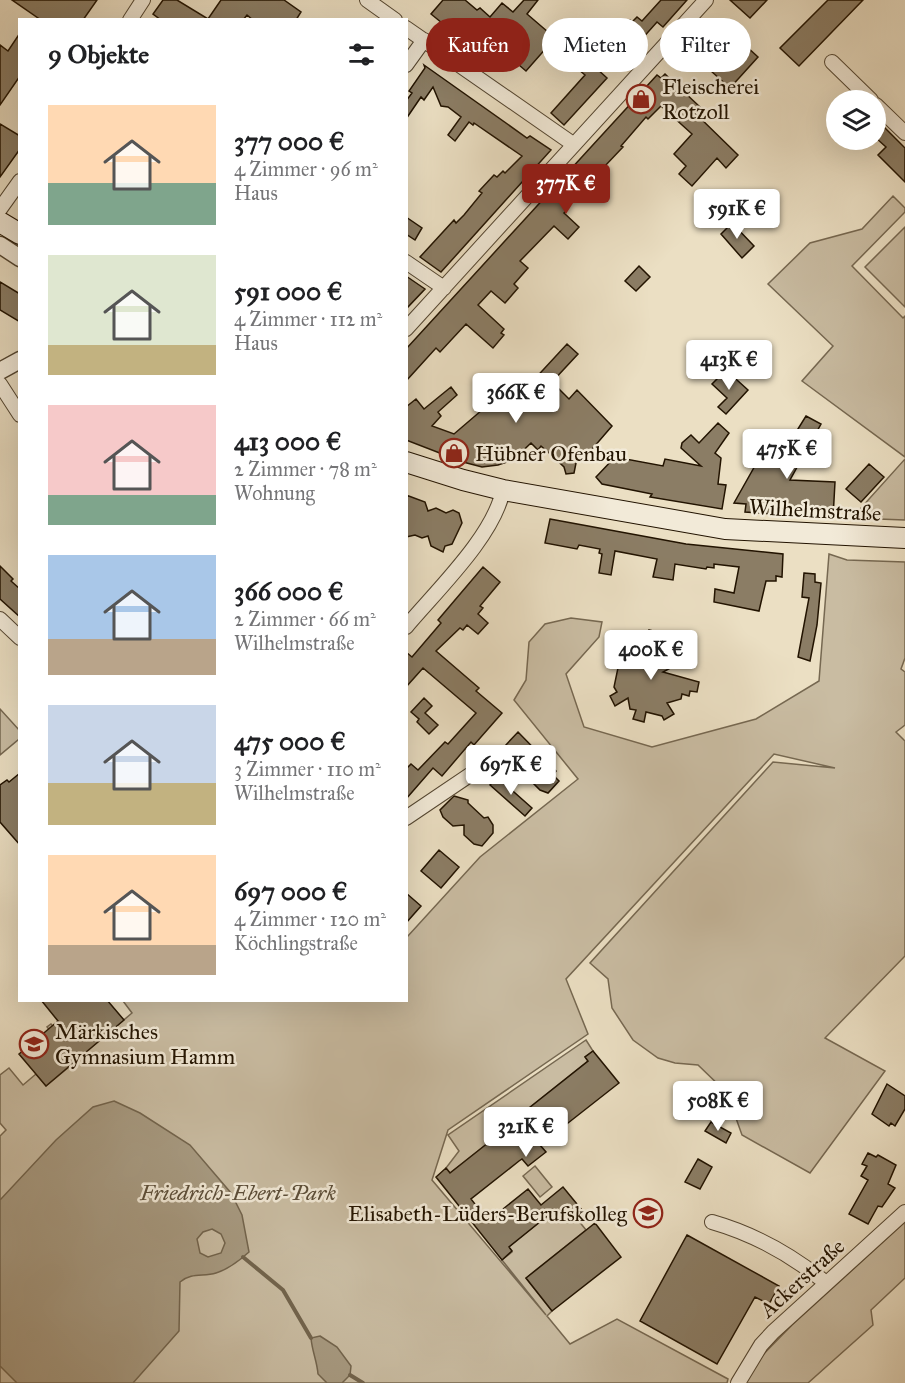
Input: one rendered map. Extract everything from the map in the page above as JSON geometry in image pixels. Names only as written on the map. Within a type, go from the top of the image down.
[{"type":"main road","points":[[0,222],[18,233]]},
{"type":"main road","name":"Wilhelmstraße","points":[[408,463],[503,490],[725,530],[905,538]]},
{"type":"street","points":[[131,18],[143,0]]},
{"type":"street","points":[[367,0],[392,18]]},
{"type":"street","points":[[408,328],[706,0]]},
{"type":"street","points":[[408,29],[573,144]]},
{"type":"street","points":[[408,61],[424,40]]},
{"type":"street","points":[[832,62],[861,90]]},
{"type":"street","points":[[886,115],[905,134]]},
{"type":"street","points":[[0,209],[18,184]]},
{"type":"street","points":[[0,245],[18,257]]},
{"type":"street","points":[[408,263],[444,288]]},
{"type":"street","points":[[0,371],[18,361]]},
{"type":"street","points":[[0,384],[18,412]]},
{"type":"street","points":[[408,625],[480,539],[497,513],[503,490]]},
{"type":"street","points":[[0,619],[18,636]]},
{"type":"street","points":[[408,818],[483,766]]},
{"type":"street","name":"Ackerstraße","points":[[738,1383],[761,1345],[905,1212]]},
{"type":"street","points":[[712,1222],[744,1231],[813,1272],[826,1283]]},
{"type":"green space","points":[[893,196],[905,208],[905,212],[852,266],[903,318],[905,316],[905,457],[802,381],[833,346],[768,284],[810,243],[862,229]]},
{"type":"green space","points":[[905,227],[905,307],[865,267]]},
{"type":"green space","points":[[905,459],[905,520],[852,518]]},
{"type":"green space","name":"Friedrich-Ebert-Park","points":[[829,554],[847,560],[905,562],[905,658],[901,669],[905,672],[905,725],[896,732],[905,741],[905,956],[825,1038],[885,1071],[810,1173],[742,1135],[727,1093],[698,1065],[675,1063],[658,1058],[633,1040],[612,1008],[608,979],[590,963],[773,762],[835,768],[774,754],[566,979],[588,1034],[448,1130],[432,1180],[546,1315],[502,1260],[512,1252],[508,1247],[556,1209],[566,1221],[574,1215],[586,1230],[526,1278],[552,1311],[547,1316],[570,1344],[617,1319],[728,1379],[727,1383],[0,1383],[0,1136],[6,1130],[0,1123],[0,1075],[9,1068],[23,1085],[36,1074],[46,1086],[75,1062],[47,1027],[51,1024],[80,1057],[132,1013],[124,1002],[408,1002],[408,936],[480,857],[578,779],[514,700],[526,680],[529,642],[545,624],[571,618],[602,622],[599,637],[566,674],[584,727],[652,747],[756,719],[819,681]]},
{"type":"green space","points":[[0,709],[18,729],[18,740],[0,755]]},
{"type":"green space","points":[[586,1040],[593,1051],[585,1057],[588,1061],[505,1127],[502,1123],[495,1129],[498,1135],[450,1173],[446,1168],[459,1151],[448,1135]]},
{"type":"green space","points":[[535,1166],[552,1187],[540,1197],[523,1176]]},
{"type":"green space","points":[[905,1222],[905,1278],[871,1310],[873,1325],[808,1383],[738,1383],[740,1378],[792,1325]]},
{"type":"shaded area","points":[[114,1101],[140,1113],[190,1145],[231,1193],[242,1215],[249,1252],[221,1271],[189,1277],[180,1282],[179,1331],[133,1383],[17,1383],[0,1366],[0,1200],[56,1140],[93,1107]],"holes":[[[212,1229],[221,1234],[225,1243],[221,1253],[208,1257],[200,1253],[197,1239],[203,1232]]]},
{"type":"shaded area","points":[[320,1336],[337,1347],[351,1366],[350,1375],[342,1383],[327,1383],[318,1374],[311,1338]]},
{"type":"building","points":[[12,0],[97,0],[84,18],[38,18]]},
{"type":"building","points":[[163,0],[177,0],[206,18],[158,18],[153,14]]},
{"type":"building","points":[[221,0],[284,0],[301,12],[297,18],[251,18],[247,15],[245,18],[209,18]]},
{"type":"building","points":[[443,0],[465,0],[477,10],[480,8],[490,17],[502,3],[513,12],[524,0],[538,0],[527,14],[542,27],[542,53],[530,66],[530,18],[436,18],[431,14]]},
{"type":"building","points":[[661,0],[687,0],[671,18],[660,18],[660,24],[657,22],[648,32],[648,18],[645,18]]},
{"type":"building","points":[[730,0],[767,0],[750,18]]},
{"type":"building","points":[[828,0],[863,0],[799,66],[780,48]]},
{"type":"building","points":[[18,36],[18,79],[0,105],[0,45],[8,51]]},
{"type":"building","points":[[751,51],[758,57],[751,65]]},
{"type":"building","points":[[424,65],[426,66],[426,72],[434,72],[527,138],[530,136],[551,150],[441,272],[420,257],[454,220],[456,223],[464,215],[482,193],[479,191],[494,175],[497,177],[503,171],[505,173],[522,156],[474,123],[473,125],[469,122],[455,141],[448,135],[461,117],[448,107],[441,106],[433,87],[424,100],[421,97],[408,116],[408,98],[412,93],[409,91],[425,68]]},
{"type":"building","points":[[581,72],[600,72],[607,78],[564,125],[551,113],[585,75]]},
{"type":"building","points":[[712,72],[744,72],[730,88]]},
{"type":"building","points":[[665,74],[700,107],[695,113],[738,155],[726,168],[717,158],[692,186],[679,174],[686,166],[674,154],[692,134],[661,106],[648,119],[646,117],[621,146],[623,147],[565,208],[567,210],[564,213],[579,227],[568,239],[554,226],[520,261],[528,268],[514,284],[518,288],[505,303],[491,291],[478,305],[504,329],[501,333],[504,335],[493,348],[466,324],[440,352],[436,348],[408,379],[408,347],[657,75],[661,78]]},
{"type":"building","points":[[0,124],[18,135],[18,152],[0,177]]},
{"type":"building","points":[[886,129],[905,148],[905,182],[878,155],[886,150]]},
{"type":"building","points":[[408,218],[422,228],[415,240],[408,235]]},
{"type":"building","points":[[732,223],[754,246],[742,258],[721,234]]},
{"type":"building","points":[[639,266],[650,277],[636,291],[625,281]]},
{"type":"building","points":[[408,277],[425,289],[408,307]]},
{"type":"building","points":[[0,282],[18,293],[18,321],[0,310]]},
{"type":"building","points":[[567,344],[578,354],[552,382],[569,399],[577,390],[612,426],[581,462],[577,458],[574,473],[566,474],[564,467],[548,452],[541,446],[538,450],[531,443],[513,460],[482,467],[408,441],[408,405],[416,399],[424,409],[451,387],[457,395],[438,412],[441,416],[432,426],[454,434],[496,398],[506,410]]},
{"type":"building","points":[[726,370],[748,390],[726,414],[718,407],[727,398],[712,384]]},
{"type":"building","points":[[806,416],[821,424],[790,480],[835,482],[833,518],[745,512],[746,504],[734,503],[770,439],[779,444],[787,434],[793,437]]},
{"type":"building","points":[[718,423],[729,433],[715,453],[721,458],[718,484],[726,485],[722,509],[650,497],[652,494],[602,484],[596,477],[615,457],[663,466],[665,459],[701,466],[681,448],[682,443],[691,435],[699,443]]},
{"type":"building","points":[[869,464],[884,477],[861,502],[846,489]]},
{"type":"building","points":[[408,496],[425,502],[428,511],[436,508],[446,513],[453,510],[459,513],[462,523],[452,544],[445,546],[443,552],[431,546],[428,536],[422,538],[415,535],[408,537]]},
{"type":"building","points":[[550,519],[686,544],[783,554],[782,577],[776,576],[776,581],[766,581],[759,611],[714,602],[715,589],[734,593],[739,567],[714,564],[714,568],[707,567],[706,569],[675,564],[673,580],[653,577],[657,559],[615,551],[611,575],[599,573],[602,554],[599,553],[600,549],[579,545],[577,549],[545,543]]},
{"type":"building","points":[[0,566],[18,587],[18,615],[0,599]]},
{"type":"building","points":[[483,567],[500,582],[480,606],[483,608],[478,614],[488,623],[478,634],[467,625],[463,630],[460,628],[436,651],[479,688],[476,691],[502,713],[474,745],[471,742],[442,776],[433,768],[408,797],[408,767],[411,764],[418,770],[445,742],[448,744],[476,713],[423,668],[408,685],[408,654],[412,657],[441,623],[438,620]]},
{"type":"building","points":[[804,573],[815,574],[815,582],[821,583],[817,625],[810,661],[798,657],[809,598],[802,597]]},
{"type":"building","points":[[649,630],[658,632],[657,638],[669,641],[667,650],[676,665],[663,672],[699,682],[697,692],[690,691],[689,696],[682,694],[681,699],[667,703],[674,714],[664,720],[662,716],[646,712],[644,722],[633,719],[636,710],[630,709],[628,698],[615,706],[610,696],[617,692],[614,687],[619,663],[644,650]]},
{"type":"building","points":[[424,698],[432,706],[425,713],[438,725],[429,734],[411,712]]},
{"type":"building","points":[[518,732],[556,771],[553,775],[559,781],[548,793],[540,790],[509,759],[511,757],[504,747]]},
{"type":"building","points":[[18,775],[18,843],[0,822],[0,785],[7,780],[9,782]]},
{"type":"building","points":[[497,777],[532,808],[525,816],[490,785]]},
{"type":"building","points":[[454,796],[468,800],[468,803],[484,818],[488,817],[493,825],[493,833],[482,846],[474,844],[464,835],[464,825],[453,826],[443,817],[440,810]]},
{"type":"building","points":[[439,850],[459,867],[441,888],[421,871]]},
{"type":"building","points":[[408,895],[421,906],[408,921]]},
{"type":"building","points":[[43,1002],[109,1002],[124,1020],[46,1086],[19,1054],[58,1021]]},
{"type":"building","points":[[593,1051],[619,1083],[540,1145],[546,1152],[528,1166],[522,1159],[471,1199],[488,1221],[528,1189],[541,1205],[563,1187],[581,1209],[566,1221],[556,1209],[509,1247],[512,1251],[502,1260],[436,1177],[446,1168],[450,1173],[498,1135],[494,1130],[502,1123],[505,1127],[588,1061],[585,1057]]},
{"type":"building","points":[[887,1084],[905,1096],[905,1109],[895,1126],[891,1123],[889,1126],[872,1114]]},
{"type":"building","points":[[711,1122],[731,1133],[726,1143],[705,1131]]},
{"type":"building","points":[[868,1153],[876,1157],[878,1155],[896,1165],[888,1184],[895,1188],[882,1207],[878,1206],[868,1224],[849,1214],[868,1180],[861,1176],[867,1166],[862,1164]]},
{"type":"building","points":[[698,1159],[712,1167],[700,1189],[685,1182]]},
{"type":"building","points":[[595,1223],[621,1257],[552,1311],[526,1278]]},
{"type":"building","points":[[687,1235],[779,1286],[769,1304],[755,1297],[717,1364],[640,1321]]},
{"type":"waterway","points":[[243,1257],[283,1290],[311,1338]]},
{"type":"waterway","points":[[350,1375],[363,1383]]},
{"type":"place","name":"Fleischerei Rotzoll","points":[[641,99]]},
{"type":"place","name":"Hübner Ofenbau","points":[[454,453]]},
{"type":"place","name":"Märkisches Gymnasium Hamm","points":[[34,1044]]},
{"type":"place","name":"Elisabeth-Lüders-Berufskolleg","points":[[648,1213]]}]
